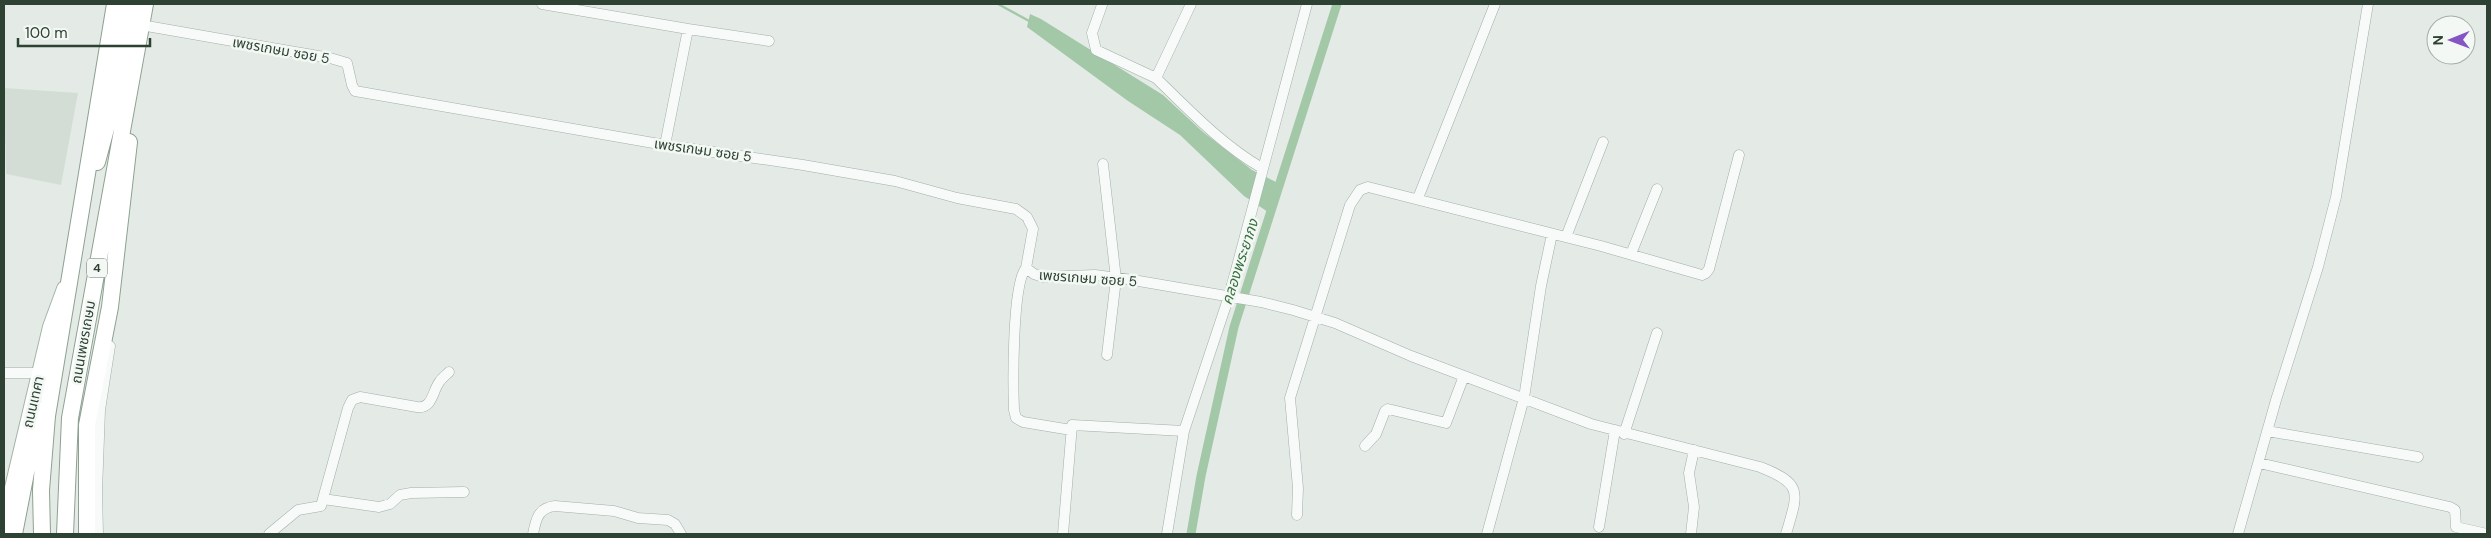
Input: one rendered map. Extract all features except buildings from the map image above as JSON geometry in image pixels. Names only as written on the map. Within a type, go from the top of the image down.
[{"type":"main road","name":"ถนนเพชรเกษม","points":[[42,534],[41,490],[47,416],[114,4]]},
{"type":"main road","points":[[76,239],[107,125],[130,4]]},
{"type":"main road","name":"ถนนเพชรเกษม","points":[[66,534],[70,418],[145,4]]},
{"type":"main road","points":[[87,534],[86,450],[91,394],[110,307],[127,171],[137,43]]},
{"type":"main road","name":"ถนนเทศา","points":[[11,531],[10,472],[40,373],[60,296],[70,280]]},
{"type":"main road","points":[[11,531],[48,369],[59,342]]},
{"type":"street","points":[[542,4],[769,41]]},
{"type":"street","points":[[1156,78],[1192,4]]},
{"type":"street","points":[[1167,534],[1184,431],[1231,296],[1262,168],[1307,4]]},
{"type":"street","points":[[1418,198],[1495,4]]},
{"type":"street","points":[[2238,534],[2267,431],[2318,267],[2336,197],[2368,4]]},
{"type":"street","points":[[1102,5],[1092,33],[1092,42],[1096,50],[1156,78],[1224,141],[1242,156],[1262,168]]},
{"type":"street","name":"เพชรเกษม ซอย 5","points":[[141,25],[330,58],[347,63],[355,91],[665,145],[803,165],[895,181],[958,198],[1016,209],[1027,217],[1033,229],[1026,268],[1034,274],[1043,276],[1096,275],[1231,296],[1293,310],[1335,324],[1591,424],[1760,467],[1781,475],[1791,482],[1795,493],[1786,534]]},
{"type":"street","points":[[665,145],[688,29]]},
{"type":"street","points":[[1566,237],[1602,142]]},
{"type":"street","points":[[1297,515],[1298,488],[1290,398],[1350,205],[1360,190],[1368,187],[1418,198],[1631,254],[1702,275],[1706,273],[1739,155]]},
{"type":"street","points":[[1103,164],[1116,278],[1107,355]]},
{"type":"street","points":[[1631,254],[1657,189]]},
{"type":"street","points":[[1487,534],[1524,398],[1541,286],[1552,234]]},
{"type":"street","points":[[1026,268],[1022,273],[1016,310],[1014,410],[1016,418],[1023,422],[1072,430]]},
{"type":"street","points":[[98,534],[97,491],[100,410],[112,335],[110,307]]},
{"type":"street","points":[[1599,527],[1619,432],[1657,333]]},
{"type":"street","points":[[322,503],[348,408],[352,400],[360,397],[417,407],[425,406],[430,402],[439,382],[449,372]]},
{"type":"street","points":[[4,373],[40,373]]},
{"type":"street","points":[[1365,446],[1376,434],[1385,411],[1388,410],[1446,423],[1464,376]]},
{"type":"street","points":[[1064,534],[1072,425],[1184,431]]},
{"type":"street","points":[[2267,431],[2418,457]]},
{"type":"street","points":[[1691,534],[1694,507],[1690,474],[1694,450]]},
{"type":"street","points":[[2259,462],[2450,507],[2455,510],[2456,527],[2487,534]]},
{"type":"street","points":[[269,534],[298,510],[322,503],[379,507],[390,504],[400,495],[410,493],[464,492]]},
{"type":"street","points":[[533,534],[539,513],[548,507],[555,506],[668,520],[675,524],[681,534]]},
{"type":"shaded area","points":[[1030,14],[1163,95],[1203,132],[1252,170],[1280,184],[1271,214],[1244,196],[1180,135],[1128,101],[1027,27]]},
{"type":"shaded area","points":[[4,88],[78,93],[61,185],[6,174]]},
{"type":"waterway","points":[[998,4],[1031,22]]},
{"type":"waterway","name":"คลองพระยากง","points":[[1191,534],[1201,476],[1234,327],[1337,4]]}]
